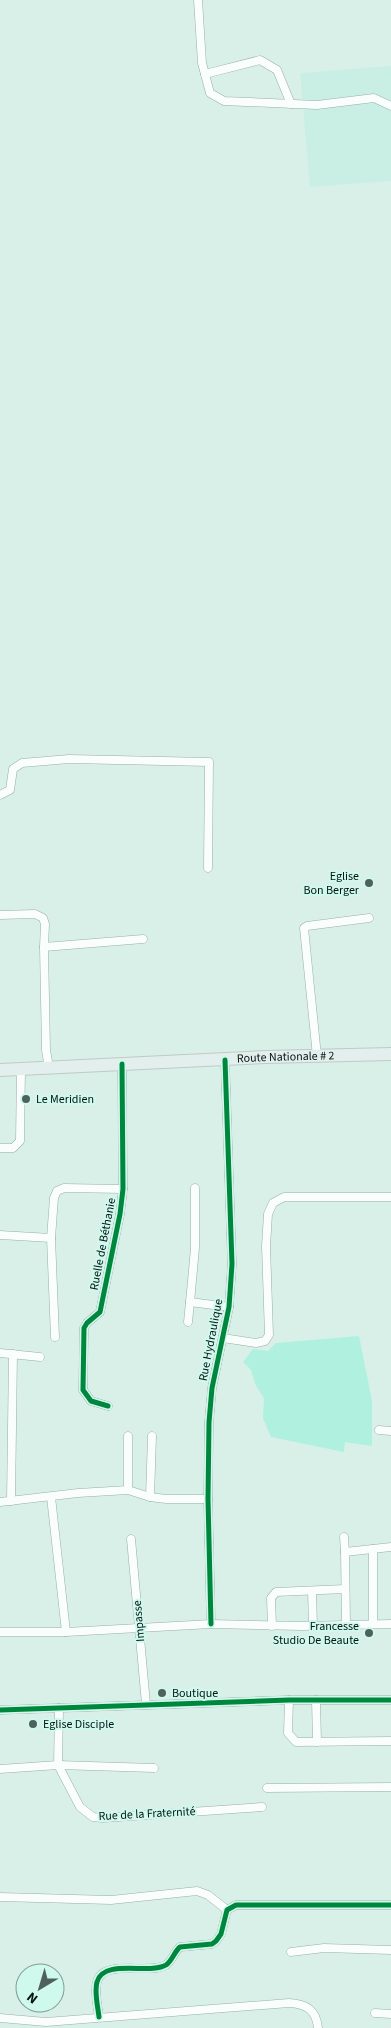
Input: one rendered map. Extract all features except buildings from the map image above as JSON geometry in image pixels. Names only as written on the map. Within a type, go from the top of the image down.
[{"type":"main road","name":"Route Nationale # 2","points":[[0,1070],[266,1057],[391,1054]]},
{"type":"street","points":[[198,0],[202,63],[210,93],[224,101],[317,105],[374,98],[391,106]]},
{"type":"street","points":[[205,74],[260,60],[277,70],[292,104]]},
{"type":"street","points":[[0,795],[4,795],[10,790],[13,769],[22,763],[69,759],[209,762],[208,868]]},
{"type":"street","points":[[0,915],[35,914],[42,918],[45,924],[46,1050],[49,1068]]},
{"type":"street","points":[[316,1056],[304,928],[307,926],[369,918]]},
{"type":"street","points":[[44,947],[143,939]]},
{"type":"street","name":"Rue Hydraulique","points":[[211,1624],[208,1500],[209,1422],[212,1388],[229,1307],[232,1264],[225,1060]]},
{"type":"street","name":"Ruelle de Béthanie","points":[[108,1406],[91,1401],[83,1390],[84,1328],[87,1322],[100,1312],[120,1214],[123,1189],[122,1064]]},
{"type":"street","points":[[0,1148],[13,1148],[20,1141],[21,1069]]},
{"type":"street","points":[[188,1322],[195,1248],[195,1188]]},
{"type":"street","points":[[55,1337],[51,1238],[54,1198],[57,1191],[60,1189],[123,1189]]},
{"type":"street","points":[[224,1338],[256,1343],[266,1341],[269,1335],[266,1246],[268,1214],[273,1203],[284,1198],[391,1197]]},
{"type":"street","points":[[0,1235],[51,1238]]},
{"type":"street","points":[[190,1302],[229,1307]]},
{"type":"street","points":[[0,1354],[40,1356]]},
{"type":"street","points":[[11,1501],[13,1354]]},
{"type":"street","points":[[379,1430],[391,1431]]},
{"type":"street","points":[[128,1436],[128,1490]]},
{"type":"street","points":[[150,1497],[152,1436]]},
{"type":"street","points":[[0,1502],[78,1493],[128,1490],[150,1497],[166,1499],[208,1500]]},
{"type":"street","points":[[51,1497],[66,1632]]},
{"type":"street","points":[[344,1536],[346,1624]]},
{"type":"street","name":"Impasse","points":[[131,1539],[146,1704]]},
{"type":"street","points":[[345,1552],[391,1547]]},
{"type":"street","points":[[373,1549],[373,1624]]},
{"type":"street","points":[[272,1626],[271,1598],[276,1592],[345,1589]]},
{"type":"street","points":[[312,1590],[313,1626]]},
{"type":"street","points":[[0,1632],[66,1632],[211,1624],[272,1626],[391,1624]]},
{"type":"street","points":[[289,1700],[290,1736],[296,1742],[391,1741]]},
{"type":"street","points":[[0,1710],[289,1700],[391,1700]]},
{"type":"street","points":[[316,1700],[317,1742]]},
{"type":"street","name":"Rue de la Fraternité","points":[[59,1708],[58,1766],[80,1807],[93,1817],[103,1818],[262,1807]]},
{"type":"street","points":[[0,1769],[58,1766],[154,1768]]},
{"type":"street","points":[[267,1788],[391,1786]]},
{"type":"street","points":[[0,1897],[112,1900],[197,1891],[208,1895],[228,1910]]},
{"type":"street","points":[[99,2017],[96,1983],[101,1974],[106,1971],[123,1969],[162,1967],[170,1962],[180,1947],[212,1944],[220,1937],[228,1910],[236,1905],[391,1905]]},
{"type":"street","points":[[291,1952],[324,1948],[391,1950]]},
{"type":"street","points":[[0,2018],[46,2022],[290,2003],[300,2004],[311,2010],[317,2019],[318,2028]]},
{"type":"street","points":[[375,2013],[391,2014]]},
{"type":"shaded area","points":[[391,66],[391,181],[310,187],[300,73]]},
{"type":"shaded area","points":[[359,1336],[372,1401],[372,1446],[345,1442],[344,1452],[271,1437],[263,1418],[264,1398],[256,1386],[251,1370],[243,1362],[253,1349],[268,1351],[276,1343]]},
{"type":"cycle path","points":[[211,1624],[208,1499],[209,1422],[212,1388],[229,1307],[232,1264],[225,1060]]},
{"type":"cycle path","points":[[108,1406],[91,1401],[83,1390],[84,1328],[100,1312],[120,1214],[123,1189],[122,1064]]},
{"type":"cycle path","points":[[0,1710],[289,1700],[391,1700]]},
{"type":"cycle path","points":[[99,2017],[96,1990],[97,1982],[101,1975],[117,1969],[159,1968],[166,1965],[180,1947],[212,1944],[221,1934],[227,1910],[236,1905],[391,1905]]},
{"type":"place","name":"Eglise Bon Berger","points":[[369,883]]},
{"type":"place","name":"Le Meridien","points":[[26,1099]]},
{"type":"place","name":"Francesse Studio De Beaute","points":[[369,1633]]},
{"type":"place","name":"Boutique","points":[[162,1693]]},
{"type":"place","name":"Eglise Disciple","points":[[33,1724]]}]
